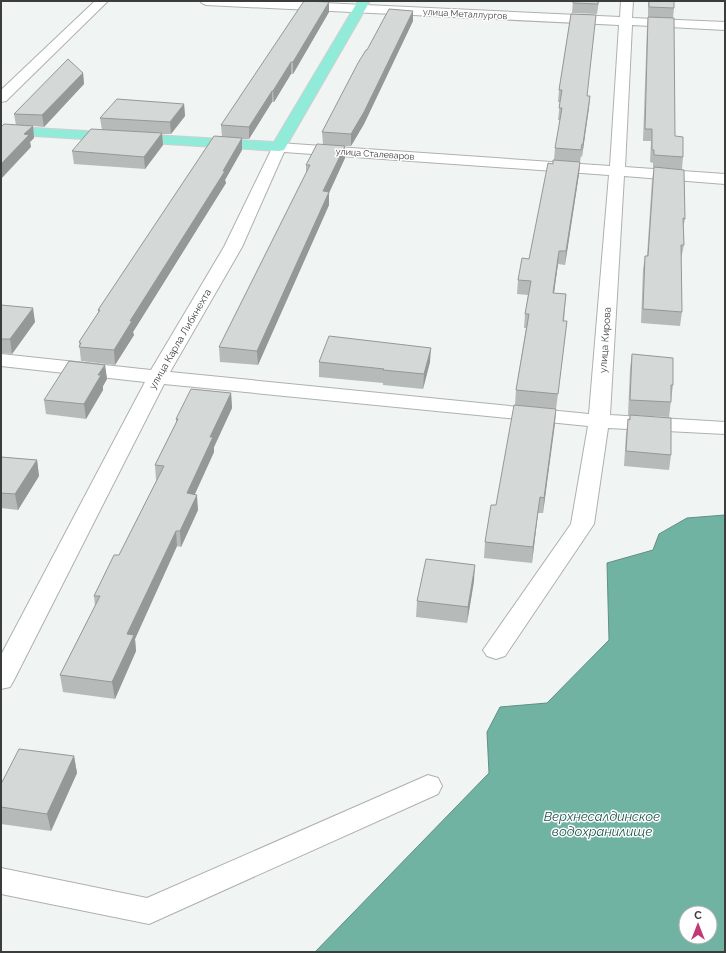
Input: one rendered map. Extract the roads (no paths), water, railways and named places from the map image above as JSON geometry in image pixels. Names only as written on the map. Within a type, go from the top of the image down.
[{"type":"main road","name":"улица Карла Либкнехта","points":[[279,147],[362,5]]},
{"type":"main road","name":"улица Сталеваров","points":[[1,130],[279,147]]},
{"type":"street","points":[[1,98],[102,1]]},
{"type":"street","name":"улица Металлургов","points":[[206,1],[362,5],[626,22],[725,26]]},
{"type":"street","name":"улица Кирова","points":[[496,650],[582,524],[599,421],[617,172],[627,1]]},
{"type":"street","name":"улица Сталеваров","points":[[279,147],[725,179]]},
{"type":"street","name":"улица Карла Либкнехта","points":[[1,680],[157,377],[234,247],[279,147]]},
{"type":"street","points":[[1,360],[599,421],[725,428]]},
{"type":"street","points":[[1,881],[149,911],[428,786]]},
{"type":"water","name":"Верхнесалдинское водохранилище","points":[[725,515],[725,952],[315,952],[489,773],[487,732],[500,707],[547,703],[609,640],[607,563],[653,550],[659,534],[687,518]]}]
